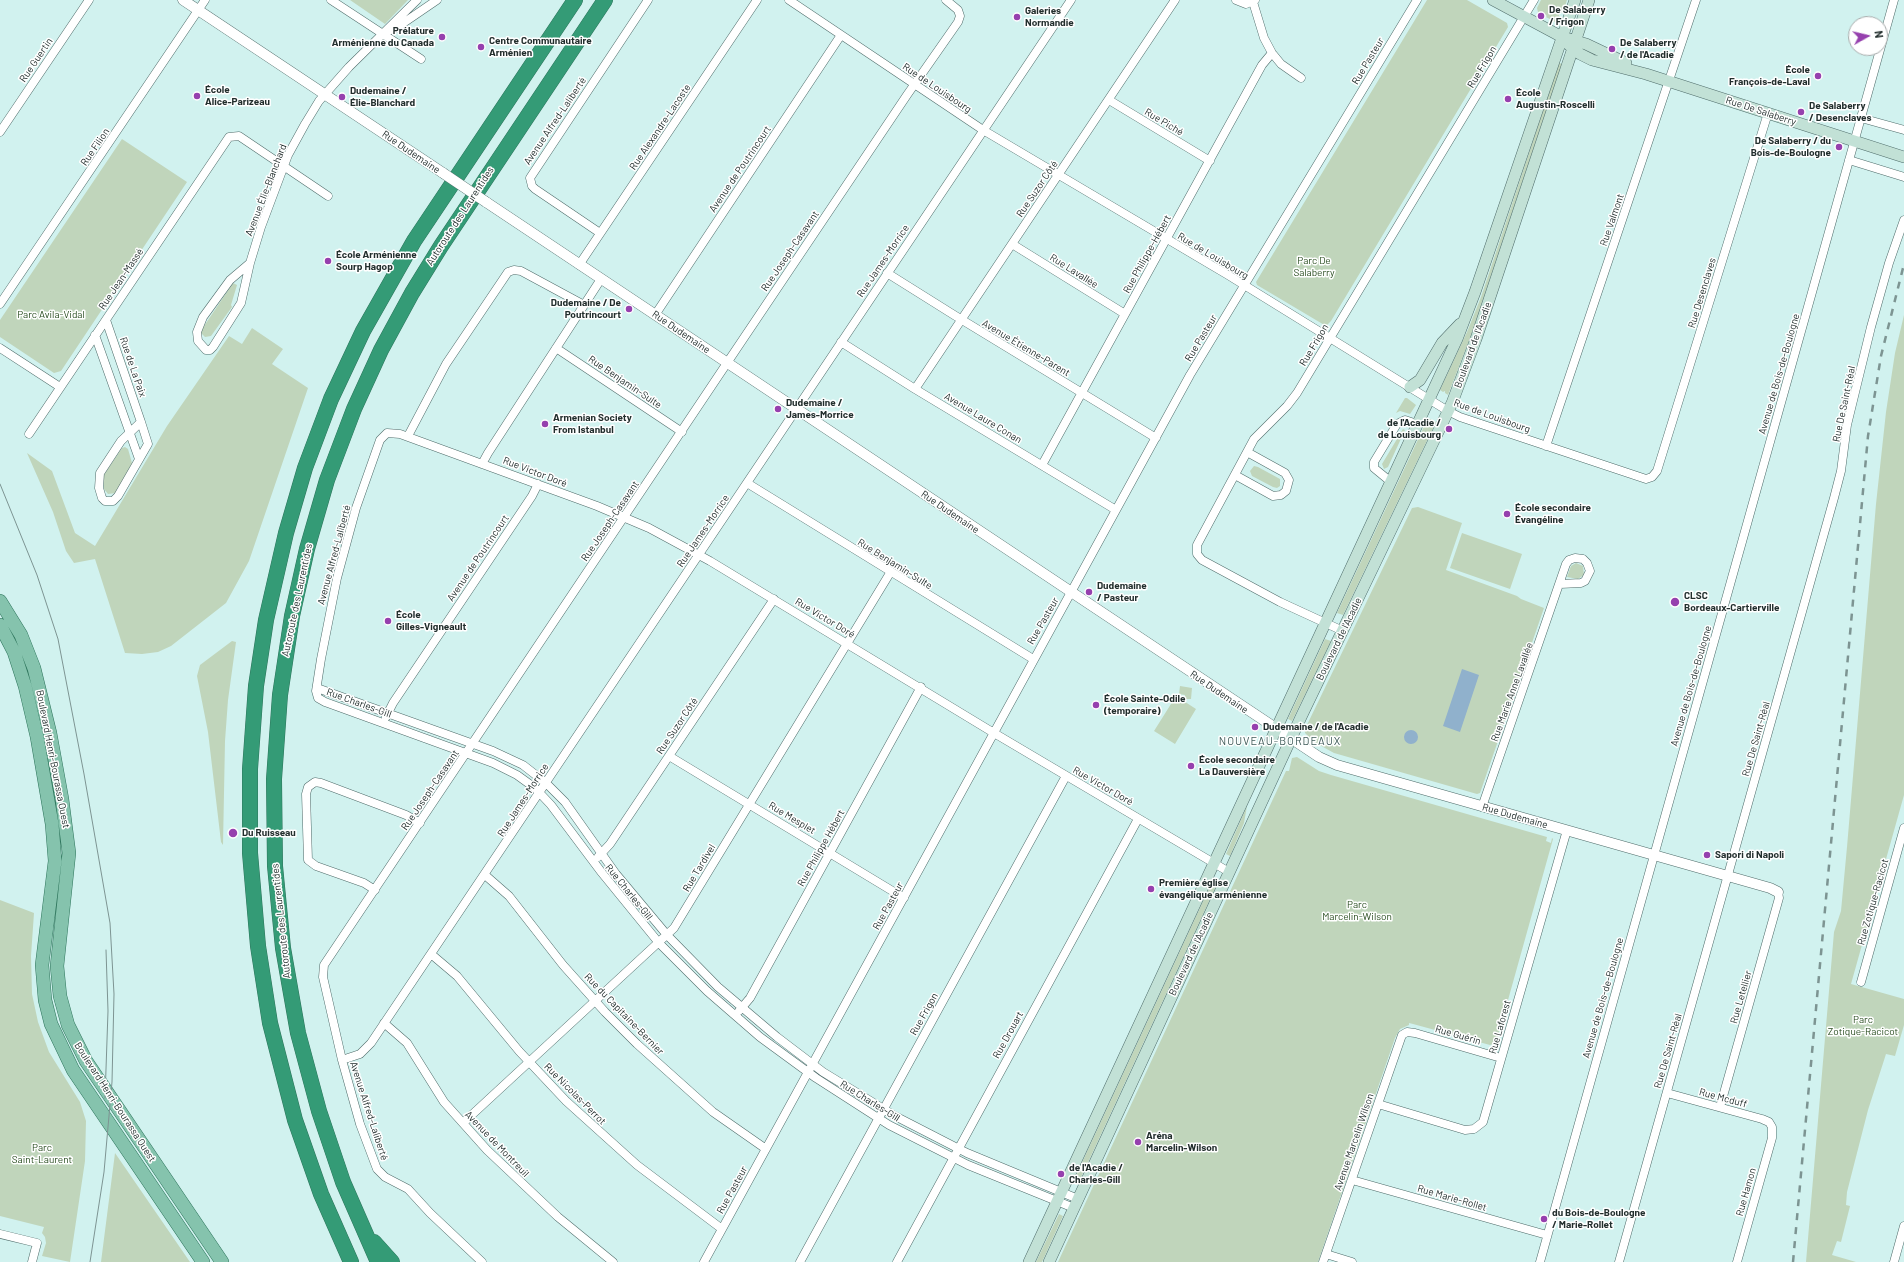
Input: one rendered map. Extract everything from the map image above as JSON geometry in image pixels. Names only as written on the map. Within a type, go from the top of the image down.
[{"type":"highway","points":[[344,1262],[297,1126],[276,1046],[260,964],[252,891],[249,810],[252,728],[259,664],[275,577],[292,510],[316,437],[339,382],[363,331],[396,270],[418,235],[575,0]]},
{"type":"highway","name":"Autoroute des Laurentides","points":[[378,1262],[332,1153],[305,1064],[288,982],[279,914],[274,826],[275,756],[280,695],[295,600],[311,532],[333,463],[362,389],[390,331],[441,246],[605,0]]},
{"type":"highway","points":[[321,1194],[351,1262]]},
{"type":"highway","points":[[362,1227],[392,1262]]},
{"type":"main road","name":"Rue De Salaberry","points":[[1493,0],[1562,37],[1574,45],[1580,54],[1592,60],[1669,81],[1904,157]]},
{"type":"main road","name":"Boulevard de l'Acadie","points":[[1029,1262],[1465,320],[1575,0]]},
{"type":"main road","name":"Boulevard de l'Acadie","points":[[1048,1262],[1291,740],[1448,411],[1476,339],[1589,0]]},
{"type":"main road","name":"Rue De Salaberry","points":[[1876,147],[1904,153]]},
{"type":"main road","points":[[1410,387],[1420,380],[1442,343],[1465,320]]},
{"type":"main road","name":"Boulevard Henri-Bourassa Ouest","points":[[0,601],[21,635],[34,668],[50,733],[62,799],[69,853],[58,966],[60,996],[68,1025],[86,1061],[222,1262]]},
{"type":"main road","name":"Boulevard Henri-Bourassa Ouest","points":[[0,625],[14,652],[27,693],[48,795],[52,824],[55,862],[45,930],[42,965],[45,1000],[51,1024],[73,1070],[203,1262]]},
{"type":"street","name":"Rue Guertin","points":[[0,132],[89,0]]},
{"type":"street","name":"Rue Dudemaine","points":[[182,0],[1319,758],[1334,764],[1728,876],[1773,889],[1778,892]]},
{"type":"street","name":"Rue Filion","points":[[0,304],[205,0]]},
{"type":"street","points":[[331,0],[421,59]]},
{"type":"street","name":"Avenue Élie-Blanchard","points":[[250,264],[230,280],[203,317],[197,332],[198,341],[206,350],[210,350],[213,347],[241,303],[250,264],[261,227],[288,155],[317,104],[382,33],[417,0]]},
{"type":"street","name":"Avenue Élie-Blanchard","points":[[382,33],[396,28],[437,0]]},
{"type":"street","name":"Avenue Alfred-Laliberté","points":[[600,233],[535,189],[532,186],[530,178],[648,0]]},
{"type":"street","name":"Rue Alexandre-Lacoste","points":[[579,264],[757,0]]},
{"type":"street","name":"Rue de Louisbourg","points":[[789,0],[983,130],[1244,286],[1448,411],[1460,417],[1640,477],[1652,477]]},
{"type":"street","name":"Rue Joseph-Casavant","points":[[324,968],[466,753],[682,432],[727,362],[959,20],[960,16],[958,10],[946,0]]},
{"type":"street","name":"Rue James-Morrice","points":[[342,1060],[364,1051],[384,1023],[485,875],[1071,0]]},
{"type":"street","name":"Rue Suzor Côté","points":[[915,389],[1059,176],[1175,0]]},
{"type":"street","points":[[1236,0],[1244,4],[1254,1],[1264,38],[1272,53],[1285,67],[1301,78]]},
{"type":"street","name":"Rue Pasteur","points":[[704,1262],[904,898],[1033,659],[1198,362],[1417,0]]},
{"type":"street","name":"Rue Frigon","points":[[1343,631],[1271,597],[1202,560],[1197,554],[1196,545],[1247,452],[1257,436],[1293,399],[1534,0]]},
{"type":"street","name":"Rue Valmont","points":[[1546,446],[1696,0]]},
{"type":"street","name":"Avenue de Bois-de-Boulogne","points":[[1540,1262],[1894,0]]},
{"type":"street","name":"Avenue de Poutrincourt","points":[[655,315],[841,35]]},
{"type":"street","name":"Rue Philippe-Hébert","points":[[1042,465],[1262,65],[1272,53]]},
{"type":"street","name":"Rue Piché","points":[[1109,100],[1210,160]]},
{"type":"street","name":"Rue Desenclaves","points":[[1652,477],[1656,473],[1660,464],[1768,113]]},
{"type":"street","points":[[1861,118],[1904,130]]},
{"type":"street","name":"Rue Jean-Massé","points":[[29,434],[227,140],[232,135],[239,136],[284,167]]},
{"type":"street","points":[[1849,160],[1904,177]]},
{"type":"street","points":[[284,167],[328,196]]},
{"type":"street","name":"Rue De Saint-Réal","points":[[1619,1262],[1834,498],[1841,471],[1847,425],[1871,328],[1904,220]]},
{"type":"street","name":"Rue Lavallée","points":[[1012,244],[1125,314]]},
{"type":"street","points":[[408,436],[446,364],[508,272],[514,270],[521,271],[584,305]]},
{"type":"street","name":"Avenue Étienne-Parent","points":[[887,273],[961,320],[1156,438]]},
{"type":"street","points":[[482,464],[488,452],[601,279]]},
{"type":"street","name":"Rue de La Paix","points":[[106,320],[141,422],[148,444],[115,500],[109,502],[105,501],[100,493],[99,477],[121,441],[141,422]]},
{"type":"street","points":[[95,335],[139,459]]},
{"type":"street","name":"Avenue Laure Conan","points":[[841,342],[915,389],[1116,510]]},
{"type":"street","points":[[0,348],[60,387]]},
{"type":"street","name":"Rue Benjamin-Sulte","points":[[556,348],[682,432]]},
{"type":"street","points":[[1391,482],[1374,468],[1373,464],[1397,424],[1405,420],[1417,424]]},
{"type":"street","name":"Rue Victor Doré","points":[[387,433],[395,432],[408,436],[625,517],[649,528],[774,599],[921,687],[994,733],[1229,872]]},
{"type":"street","name":"Avenue Alfred-Laliberté","points":[[317,688],[327,624],[345,545],[378,444],[387,433]]},
{"type":"street","points":[[1235,475],[1273,496],[1279,496],[1286,491],[1289,480],[1285,473],[1247,452]]},
{"type":"street","name":"Rue Benjamin-Sulte","points":[[747,483],[890,573],[1033,659]]},
{"type":"street","name":"Avenue de Poutrincourt","points":[[384,723],[387,713],[532,496],[538,484]]},
{"type":"street","name":"Rue Tardivel","points":[[462,1123],[659,943],[676,925],[890,573]]},
{"type":"street","name":"Rue Marie Anne Lavallée","points":[[1482,806],[1560,584]]},
{"type":"street","name":"Rue Suzor Côté","points":[[592,862],[610,844],[774,599]]},
{"type":"street","name":"Rue Philippe Hébert","points":[[735,1016],[750,998],[921,687]]},
{"type":"street","name":"Rue Charles-Gill","points":[[1060,1196],[953,1158],[878,1119],[808,1072],[735,1016],[707,991],[659,943],[592,862],[560,816],[540,793],[522,778],[506,768],[322,701],[317,696],[317,688],[473,743],[516,761],[546,783],[565,802],[601,854],[667,935],[742,1008],[813,1064],[883,1110],[958,1149],[1076,1203]]},
{"type":"street","name":"Rue Mesplet","points":[[669,756],[904,898]]},
{"type":"street","name":"Rue Frigon","points":[[800,1262],[1066,776]]},
{"type":"street","points":[[375,890],[364,883],[316,866],[308,860],[306,792],[308,788],[312,783],[321,783],[406,815],[420,823]]},
{"type":"street","name":"Rue Drouart","points":[[897,1262],[1138,819]]},
{"type":"street","name":"Rue Zotique-Racicot","points":[[1860,982],[1903,838],[1904,828]]},
{"type":"street","name":"Rue Laforest","points":[[1378,1104],[1462,1129],[1474,1129],[1479,1126],[1484,1119],[1567,830]]},
{"type":"street","name":"Rue du Capitaine-Bernier","points":[[485,875],[512,900],[551,950],[595,1002],[637,1044],[686,1089],[727,1122],[766,1149]]},
{"type":"street","name":"Rue Letellier","points":[[1720,1107],[1779,898],[1778,892]]},
{"type":"street","name":"Rue Nicolas-Perrot","points":[[431,954],[453,972],[529,1063],[566,1101],[624,1155],[663,1186],[722,1229]]},
{"type":"street","name":"Avenue Alfred-Laliberté","points":[[324,968],[323,977],[342,1060],[360,1124],[378,1171],[385,1177],[408,1189],[482,1262]]},
{"type":"street","name":"Avenue de Montreuil","points":[[384,1023],[407,1043],[438,1094],[462,1123],[520,1182],[571,1228],[613,1262]]},
{"type":"street","name":"Rue Guérin","points":[[1409,1032],[1501,1058]]},
{"type":"street","name":"Avenue Marcelin Wilson","points":[[1325,1258],[1400,1039],[1404,1034],[1409,1032]]},
{"type":"street","name":"Rue Mcduff","points":[[1667,1093],[1762,1119],[1769,1122],[1772,1127]]},
{"type":"street","name":"Rue Hamon","points":[[1737,1262],[1772,1138],[1772,1127]]},
{"type":"street","name":"Rue Marie-Rollet","points":[[1352,1180],[1547,1235]]},
{"type":"street","points":[[1894,1262],[1904,1226]]},
{"type":"street","points":[[0,1234],[37,1243],[32,1262]]},
{"type":"street","points":[[1325,1258],[1352,1262]]},
{"type":"green space","points":[[350,0],[408,0],[385,24]]},
{"type":"green space","name":"Parc De Salaberry","points":[[1427,0],[1467,0],[1507,23],[1508,27],[1331,321],[1326,326],[1257,285],[1256,282]]},
{"type":"green space","points":[[1541,0],[1567,0],[1563,13],[1560,12],[1559,16],[1561,17],[1559,21],[1555,22],[1546,17],[1547,16],[1543,13],[1542,15],[1538,12],[1537,8]]},
{"type":"green space","points":[[1559,63],[1562,64],[1470,338],[1448,395],[1445,391],[1443,392],[1440,390],[1467,332],[1481,297]]},
{"type":"green space","name":"Parc Avila-Vidal","points":[[122,139],[187,182],[61,371],[54,373],[0,337],[0,320]]},
{"type":"green space","points":[[233,283],[237,285],[231,305],[232,307],[211,336],[205,337],[201,333],[202,329]]},
{"type":"green space","name":"Parc Zotique-Racicot","points":[[1904,315],[1904,795],[1851,984],[1904,999],[1904,1025],[1895,1056],[1886,1054],[1868,1110],[1847,1192],[1846,1205],[1850,1206],[1841,1242],[1837,1241],[1832,1255],[1856,1262],[1806,1262],[1834,932],[1841,911],[1847,847],[1876,504],[1886,412],[1895,353]]},
{"type":"green space","points":[[252,328],[283,349],[272,364],[308,388],[249,561],[226,603],[171,646],[158,652],[142,654],[125,653],[95,559],[74,563],[66,551],[53,512],[27,453],[52,471],[75,533],[95,546],[167,426],[229,336],[242,344]]},
{"type":"green space","points":[[1405,398],[1416,405],[1410,414],[1400,411],[1396,413]]},
{"type":"green space","points":[[1428,418],[1436,422],[1343,615],[1337,613]]},
{"type":"green space","points":[[1403,429],[1405,430],[1388,467],[1384,469],[1382,464]]},
{"type":"green space","points":[[125,447],[128,449],[132,463],[116,493],[108,494],[104,489],[103,476],[122,448]]},
{"type":"green space","points":[[1254,466],[1280,479],[1280,486],[1277,488],[1273,487],[1252,476],[1250,471]]},
{"type":"green space","points":[[1418,507],[1462,523],[1446,570],[1517,596],[1544,608],[1480,793],[1477,794],[1334,753],[1314,742],[1316,740],[1312,737],[1311,739],[1305,733],[1305,729],[1412,508]]},
{"type":"green space","points":[[1462,533],[1522,554],[1510,589],[1450,568]]},
{"type":"green space","points":[[1576,563],[1583,566],[1584,575],[1578,579],[1567,577],[1571,566]]},
{"type":"green space","points":[[1325,639],[1331,641],[1292,721],[1288,719]]},
{"type":"green space","points":[[232,641],[236,642],[228,700],[225,741],[223,845],[221,842],[208,732],[197,676],[200,665]]},
{"type":"green space","points":[[1180,686],[1192,688],[1191,699],[1185,699],[1185,695],[1179,694]]},
{"type":"green space","points":[[1176,696],[1196,709],[1175,744],[1154,731]]},
{"type":"green space","name":"Parc Marcelin-Wilson","points":[[1297,757],[1319,771],[1331,775],[1547,837],[1546,841],[1551,843],[1552,838],[1553,839],[1496,1043],[1490,1045],[1409,1023],[1409,1025],[1400,1029],[1395,1038],[1318,1262],[1058,1262],[1286,771],[1289,771],[1292,758]]},
{"type":"green space","points":[[1247,806],[1244,823],[1230,856],[1226,854]]},
{"type":"green space","points":[[1212,882],[1217,884],[1078,1184],[1073,1182]]},
{"type":"green space","name":"Parc Saint-Laurent","points":[[0,900],[34,913],[31,956],[32,994],[38,1022],[49,1052],[80,1102],[86,1121],[85,1161],[70,1262],[42,1256],[46,1243],[45,1237],[42,1233],[44,1227],[0,1216]]},
{"type":"green space","points":[[115,1153],[190,1262],[101,1262]]},
{"type":"green space","points":[[1059,1214],[1063,1216],[1042,1262],[1036,1262]]},
{"type":"water","points":[[1462,669],[1479,675],[1460,732],[1443,726]]},
{"type":"water","points":[[1411,730],[1416,732],[1418,737],[1416,742],[1411,744],[1406,742],[1404,737],[1406,732]]},
{"type":"tram line","points":[[0,484],[37,575],[58,639],[84,774],[110,923],[114,994],[112,1082],[104,1172],[90,1262]]},
{"type":"tram line","points":[[105,1098],[108,1011],[106,950]]},
{"type":"railway","points":[[1793,1262],[1868,436],[1881,356],[1904,264]]},
{"type":"place","name":"De Salaberry / Frigon","points":[[1541,16]]},
{"type":"place","name":"Galeries Normandie","points":[[1017,17]]},
{"type":"place","name":"Prélature Arménienne du Canada","points":[[442,37]]},
{"type":"place","name":"Centre Communautaire Arménien","points":[[481,47]]},
{"type":"place","name":"De Salaberry / de l'Acadie","points":[[1612,49]]},
{"type":"place","name":"École François-de-Laval","points":[[1818,76]]},
{"type":"place","name":"École Alice-Parizeau","points":[[197,96]]},
{"type":"place","name":"Dudemaine / Élie-Blanchard","points":[[342,97]]},
{"type":"place","name":"École Augustin-Roscelli","points":[[1508,99]]},
{"type":"place","name":"De Salaberry / Desenclaves","points":[[1801,112]]},
{"type":"place","name":"De Salaberry / du Bois-de-Boulogne","points":[[1839,147]]},
{"type":"place","name":"École Arménienne Sourp Hagop","points":[[328,261]]},
{"type":"place","name":"Dudemaine / De Poutrincourt","points":[[629,309]]},
{"type":"place","name":"Dudemaine / James-Morrice","points":[[778,409]]},
{"type":"place","name":"Armenian Society From Istanbul","points":[[545,424]]},
{"type":"place","name":"de l'Acadie / de Louisbourg","points":[[1449,429]]},
{"type":"place","name":"École secondaire Évangéline","points":[[1507,514]]},
{"type":"place","name":"Dudemaine / Pasteur","points":[[1089,592]]},
{"type":"place","name":"CLSC Bordeaux-Cartierville","points":[[1675,602]]},
{"type":"place","name":"École Gilles-Vigneault","points":[[388,621]]},
{"type":"place","name":"École Sainte-Odile (temporaire)","points":[[1096,705]]},
{"type":"place","name":"Dudemaine / de l'Acadie","points":[[1255,727]]},
{"type":"place","name":"École secondaire La Dauversière","points":[[1191,766]]},
{"type":"place","name":"Du Ruisseau","points":[[233,833]]},
{"type":"place","name":"Sapori di Napoli","points":[[1707,855]]},
{"type":"place","name":"Première église évangélique arménienne","points":[[1151,889]]},
{"type":"place","name":"Aréna Marcelin-Wilson","points":[[1138,1142]]},
{"type":"place","name":"de l'Acadie / Charles-Gill","points":[[1061,1174]]},
{"type":"place","name":"du Bois-de-Boulogne / Marie-Rollet","points":[[1544,1219]]},
{"type":"district","name":"NOUVEAU-BORDEAUX","points":[[1280,741]]}]
